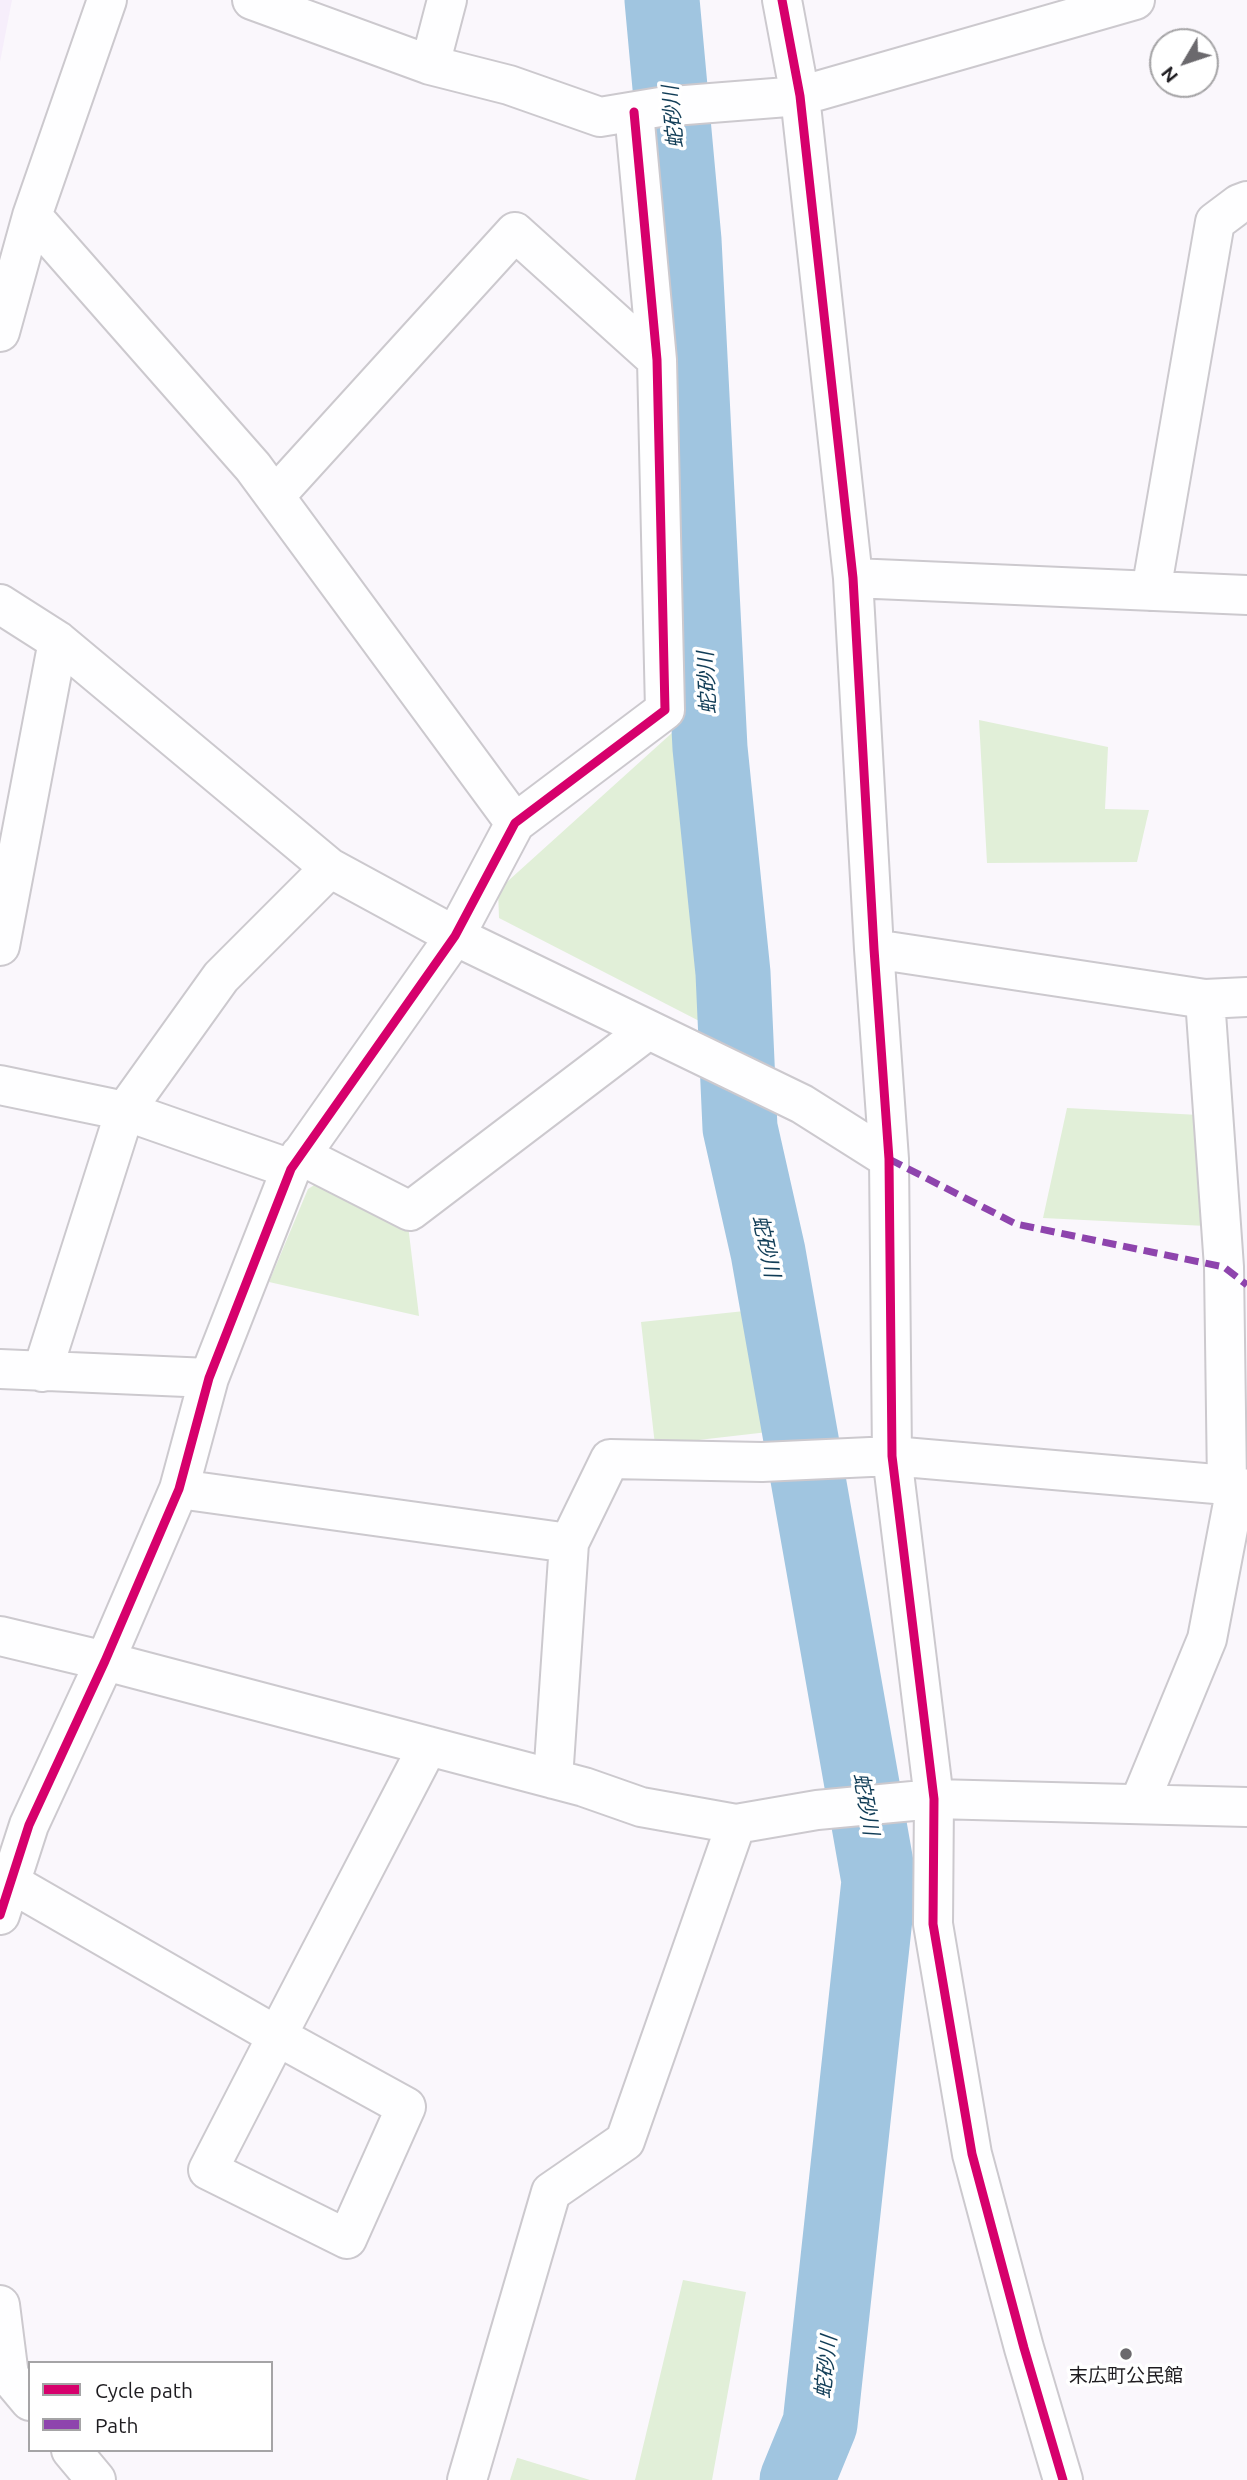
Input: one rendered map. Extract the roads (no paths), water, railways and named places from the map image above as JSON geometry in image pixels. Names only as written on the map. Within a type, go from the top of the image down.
[{"type":"street","points":[[0,332],[32,216],[107,0]]},
{"type":"street","points":[[252,0],[430,65],[509,85],[600,117],[728,100],[800,96],[1135,0]]},
{"type":"street","points":[[430,65],[447,0]]},
{"type":"street","points":[[782,0],[800,96],[853,578],[889,1158],[891,1456],[934,1799],[933,1924],[972,2154],[1063,2480]]},
{"type":"street","points":[[428,1746],[277,2036],[208,2170],[347,2239],[406,2107],[277,2036],[5,1899],[29,1825],[105,1661],[179,1489],[209,1378],[295,1162],[455,936],[515,823],[665,710],[657,359],[647,109]]},
{"type":"street","points":[[1151,591],[1215,222],[1247,201]]},
{"type":"street","points":[[32,216],[253,467],[515,823]]},
{"type":"street","points":[[275,496],[515,232],[657,359]]},
{"type":"street","points":[[853,578],[1247,595]]},
{"type":"street","points":[[0,604],[58,641],[330,868],[455,936],[802,1104],[889,1158]]},
{"type":"street","points":[[0,946],[58,641]]},
{"type":"street","points":[[42,1372],[125,1111],[221,977],[330,868]]},
{"type":"street","points":[[874,949],[1205,999],[1247,997]]},
{"type":"street","points":[[1139,1804],[1207,1639],[1237,1487],[1205,999]]},
{"type":"street","points":[[0,1085],[125,1111],[295,1162],[410,1211],[648,1030]]},
{"type":"street","points":[[0,1368],[209,1378]]},
{"type":"street","points":[[553,1779],[569,1543],[610,1459],[762,1462],[891,1456],[1237,1487]]},
{"type":"street","points":[[179,1489],[569,1543]]},
{"type":"street","points":[[0,1636],[553,1779],[641,1807],[736,1824],[817,1810],[934,1799],[1247,1807]]},
{"type":"street","points":[[467,2480],[551,2192],[625,2141],[736,1824]]},
{"type":"street","points":[[0,2305],[10,2387]]},
{"type":"street","points":[[73,2452],[96,2480]]},
{"type":"waterway","name":"蛇砂川","points":[[662,0],[684,240],[710,748],[733,973],[740,1128],[768,1252],[879,1881],[820,2424],[797,2480]]},
{"type":"place","name":"末広町公民館","points":[[1126,2354]]}]
